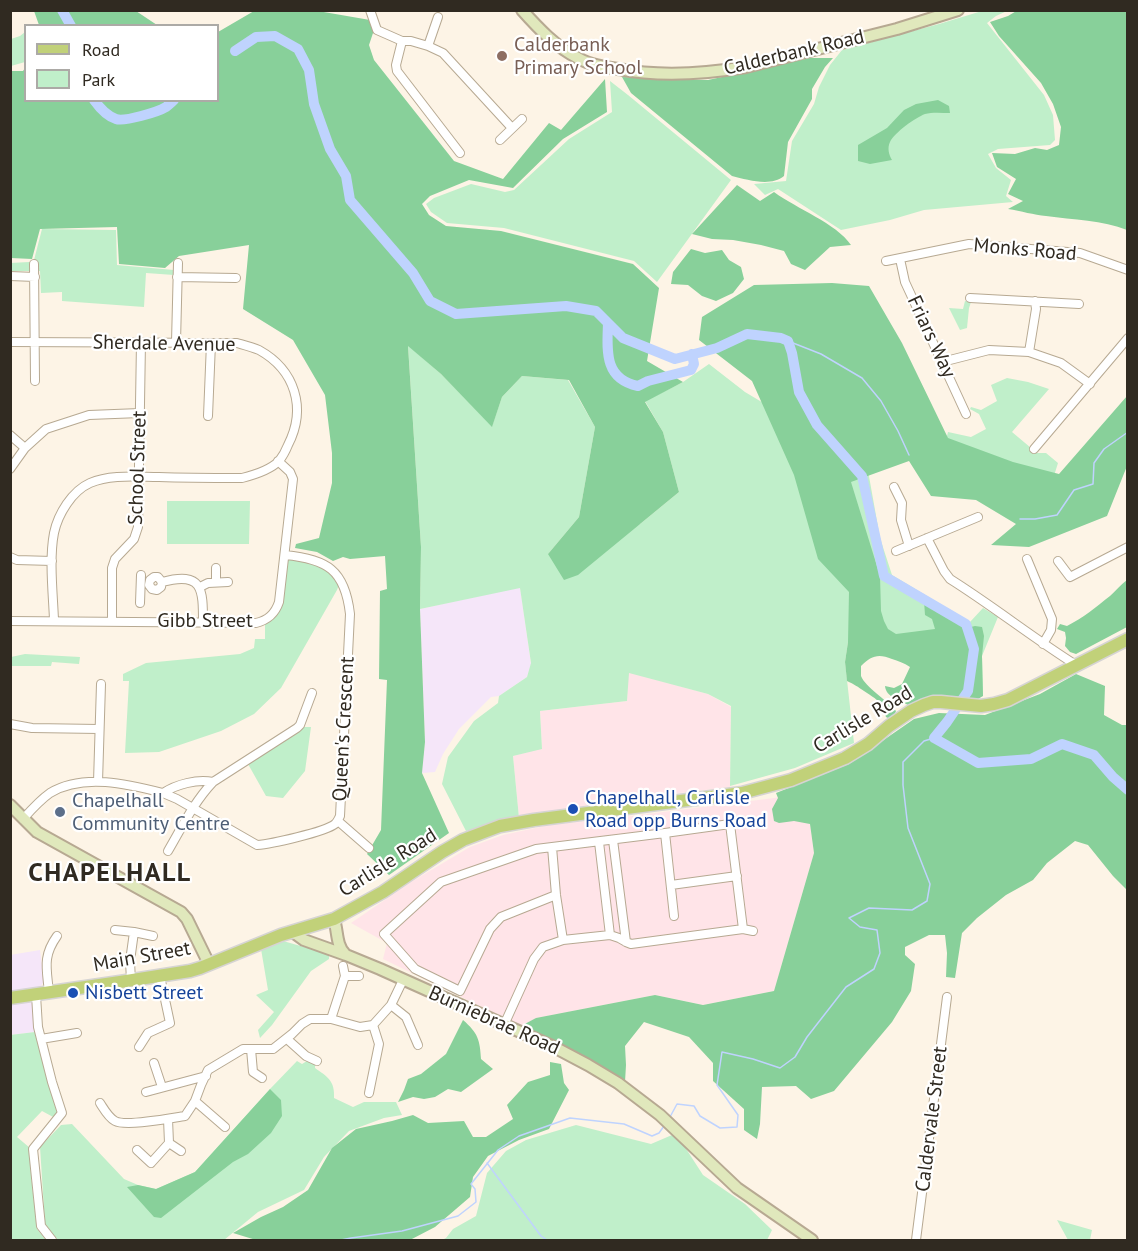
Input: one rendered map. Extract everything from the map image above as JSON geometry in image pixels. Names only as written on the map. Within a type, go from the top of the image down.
[{"type":"main road","name":"Carlisle Road","points":[[209,964],[273,938],[334,919],[382,892],[442,852],[480,833],[500,826],[534,820],[742,793],[791,780],[845,758],[868,744],[911,711],[924,705],[941,702],[981,706],[1008,700],[1128,639]]},
{"type":"main road","name":"Main Street","points":[[10,998],[131,981],[189,971],[209,964]]},
{"type":"street","points":[[370,10],[377,30],[402,41],[411,41],[443,53],[512,128]]},
{"type":"street","name":"Calderbank Road","points":[[522,10],[549,37],[579,59],[595,65],[626,71],[660,74],[694,74],[746,67],[886,32],[958,10]]},
{"type":"street","points":[[428,46],[438,17]]},
{"type":"street","points":[[402,41],[396,66],[397,71],[460,153]]},
{"type":"street","points":[[500,140],[522,119]]},
{"type":"street","name":"Monks Road","points":[[886,261],[969,244],[1080,253],[1128,270]]},
{"type":"street","name":"Friars Way","points":[[900,259],[905,282],[966,414]]},
{"type":"street","points":[[176,342],[178,263]]},
{"type":"street","points":[[34,264],[35,381]]},
{"type":"street","points":[[10,276],[34,277]]},
{"type":"street","points":[[177,277],[236,278]]},
{"type":"street","points":[[970,298],[1079,304]]},
{"type":"street","points":[[1029,352],[1036,309],[1035,301]]},
{"type":"street","points":[[1034,449],[1128,338]]},
{"type":"street","name":"Sherdale Avenue","points":[[10,342],[237,343],[258,350],[275,362],[291,381],[297,398],[297,420],[293,436],[278,461]]},
{"type":"street","name":"School Street","points":[[112,621],[112,568],[115,558],[134,538],[138,526],[141,342]]},
{"type":"street","points":[[208,416],[211,343]]},
{"type":"street","points":[[942,362],[989,350],[1029,352],[1061,363],[1090,384]]},
{"type":"street","points":[[10,469],[25,448],[46,429],[89,415],[140,413]]},
{"type":"street","points":[[10,435],[25,448]]},
{"type":"street","points":[[54,620],[52,561],[54,534],[60,512],[88,483],[105,478],[242,478],[255,475],[278,461]]},
{"type":"street","name":"Gibb Street","points":[[10,621],[256,623],[269,618],[279,602],[293,479],[290,472],[278,461]]},
{"type":"street","points":[[894,487],[902,503],[901,520],[909,546]]},
{"type":"street","points":[[896,551],[978,517]]},
{"type":"street","points":[[927,538],[950,579],[1076,665]]},
{"type":"street","points":[[1058,561],[1070,577],[1128,547]]},
{"type":"street","name":"Queen's Crescent","points":[[23,819],[48,794],[74,783],[98,782],[128,785],[163,793],[257,845],[305,835],[330,827],[338,821],[349,601],[340,579],[330,567],[322,562],[285,555]]},
{"type":"street","points":[[10,557],[16,560],[52,561]]},
{"type":"street","points":[[1027,560],[1052,619],[1050,630],[1043,644]]},
{"type":"street","points":[[216,568],[216,582]]},
{"type":"street","points":[[140,603],[143,580],[151,588],[157,590],[161,587],[162,582],[184,578],[200,587],[203,599],[203,623]]},
{"type":"street","points":[[200,587],[208,583],[228,582]]},
{"type":"street","points":[[98,782],[100,684]]},
{"type":"street","points":[[168,851],[192,808],[213,782],[297,728],[312,693]]},
{"type":"street","points":[[10,724],[32,728],[99,729]]},
{"type":"street","points":[[163,793],[187,783],[213,782]]},
{"type":"street","points":[[10,805],[37,832],[181,912],[191,926],[209,964]]},
{"type":"street","points":[[556,895],[501,917],[490,929],[460,991],[415,969],[384,934],[441,882],[536,849],[730,824],[741,820]]},
{"type":"street","points":[[338,821],[369,848]]},
{"type":"street","points":[[730,824],[743,929]]},
{"type":"street","points":[[665,833],[674,916]]},
{"type":"street","points":[[614,840],[626,942]]},
{"type":"street","points":[[599,842],[610,935]]},
{"type":"street","points":[[552,847],[563,940]]},
{"type":"street","points":[[671,885],[737,876]]},
{"type":"street","points":[[332,1019],[345,976],[344,960],[338,945],[334,919]]},
{"type":"street","points":[[504,1025],[534,959],[543,947],[563,940],[610,935],[631,944],[743,929],[753,931]]},
{"type":"street","points":[[115,930],[153,936]]},
{"type":"street","points":[[131,981],[130,961],[134,932]]},
{"type":"street","name":"Burniebrae Road","points":[[293,932],[344,960],[403,980],[554,1047],[588,1065],[618,1083],[660,1115],[737,1188],[812,1240]]},
{"type":"street","points":[[316,945],[329,943],[337,933]]},
{"type":"street","points":[[52,1240],[41,1226],[33,1149],[62,1113],[38,1027],[46,956],[57,936]]},
{"type":"street","points":[[139,1047],[148,1033],[170,1023],[160,976]]},
{"type":"street","points":[[345,976],[358,976]]},
{"type":"street","points":[[100,1103],[117,1123],[149,1122],[185,1116],[195,1101],[208,1070],[243,1049],[273,1049],[310,1019],[332,1019],[360,1027],[373,1025],[391,1005],[403,980]]},
{"type":"street","name":"Caldervale Street","points":[[916,1240],[947,997]]},
{"type":"street","points":[[391,1005],[406,1017],[418,1045]]},
{"type":"street","points":[[369,1093],[379,1044],[373,1025]]},
{"type":"street","points":[[41,1039],[77,1032]]},
{"type":"street","points":[[287,1039],[304,1059],[317,1061]]},
{"type":"street","points":[[251,1049],[253,1072],[262,1078]]},
{"type":"street","points":[[154,1063],[162,1087]]},
{"type":"street","points":[[146,1092],[206,1076]]},
{"type":"street","points":[[361,1076],[372,1077]]},
{"type":"street","points":[[195,1101],[225,1127]]},
{"type":"street","points":[[137,1150],[151,1162],[169,1143],[168,1119]]},
{"type":"street","points":[[169,1143],[181,1152]]},
{"type":"shaded area","points":[[520,587],[531,664],[527,677],[499,696],[491,697],[459,729],[435,772],[422,773],[425,742],[420,609]]},
{"type":"shaded area","points":[[628,672],[708,694],[731,707],[730,787],[605,802],[519,818],[513,756],[542,748],[540,711],[627,701]]},
{"type":"shaded area","points":[[806,794],[814,853],[774,991],[703,1005],[655,995],[537,1018],[521,1026],[383,959],[387,943],[351,923],[411,882],[470,847],[503,835],[549,825]]},
{"type":"shaded area","points":[[40,950],[44,982],[40,987],[11,991],[10,955]]},
{"type":"shaded area","points":[[32,1002],[35,1032],[11,1035],[10,1004]]},
{"type":"green space","points":[[1018,10],[1127,11],[1127,230],[1098,222],[1008,209],[1023,201],[1008,194],[1016,179],[997,167],[992,153],[1015,154],[1035,148],[1047,150],[1059,145],[1061,127],[1053,104],[1041,83],[999,36],[990,22]]},
{"type":"green space","points":[[34,11],[136,11],[156,24],[39,24]]},
{"type":"green space","points":[[254,11],[318,11],[370,20],[374,30],[369,45],[374,60],[454,161],[503,179],[549,123],[561,130],[605,79],[607,112],[563,139],[513,188],[469,180],[430,196],[422,204],[429,215],[446,226],[501,231],[633,264],[659,288],[647,361],[683,382],[645,402],[663,432],[679,492],[578,575],[564,580],[548,554],[579,517],[595,427],[569,380],[522,376],[502,397],[492,427],[441,374],[408,346],[421,547],[420,609],[425,742],[422,773],[449,833],[389,875],[367,854],[381,830],[387,680],[379,679],[380,591],[387,589],[385,556],[350,559],[343,557],[333,561],[317,552],[295,548],[296,544],[319,538],[332,483],[332,453],[325,395],[293,340],[243,309],[249,245],[179,256],[165,268],[119,264],[117,227],[40,229],[32,259],[11,258],[10,71],[24,70],[24,102],[219,102],[219,31]]},
{"type":"green space","points":[[982,11],[1007,11],[987,23],[1044,95],[1053,115],[1055,140],[1050,145],[998,149],[988,154],[996,168],[1011,180],[1006,196],[1013,202],[924,210],[841,230],[778,189],[765,195],[754,184],[786,181],[792,141],[814,104],[819,87],[830,65],[842,50]]},
{"type":"green space","points":[[24,33],[24,62],[11,66],[11,39]]},
{"type":"green space","points":[[810,58],[833,58],[812,89],[812,99],[788,142],[784,176],[766,182],[732,176],[631,93],[622,77],[708,80]]},
{"type":"green space","points":[[610,81],[731,180],[657,282],[634,261],[504,228],[447,223],[431,212],[426,204],[434,198],[471,184],[505,192],[514,190],[569,139],[612,112]]},
{"type":"green space","points":[[938,100],[949,106],[950,113],[925,114],[896,134],[889,147],[892,160],[870,164],[858,161],[858,145],[887,128],[904,110],[916,104]]},
{"type":"green space","points":[[737,185],[760,201],[774,192],[826,223],[851,245],[830,247],[805,270],[791,264],[784,251],[692,234]]},
{"type":"green space","points":[[42,229],[116,230],[117,265],[174,270],[174,275],[146,273],[144,307],[62,301],[62,292],[41,293],[40,271],[11,271],[10,263],[34,260]]},
{"type":"green space","points":[[691,249],[705,253],[722,250],[729,260],[741,267],[744,279],[733,293],[716,301],[702,296],[688,285],[671,284],[673,272]]},
{"type":"green space","points":[[832,283],[869,286],[902,343],[948,438],[1013,462],[1059,474],[1127,396],[1127,466],[1107,516],[1029,547],[991,545],[1016,524],[976,500],[931,496],[909,461],[851,482],[880,576],[881,611],[888,629],[896,634],[935,629],[932,619],[925,615],[924,601],[960,624],[963,629],[982,627],[984,636],[983,696],[978,699],[936,695],[908,705],[890,696],[885,686],[894,688],[902,684],[910,667],[887,657],[875,656],[861,666],[861,676],[867,685],[896,711],[890,719],[886,717],[876,699],[847,681],[845,662],[848,642],[849,592],[818,559],[794,475],[752,381],[699,340],[702,317],[754,285]]},
{"type":"green space","points":[[965,301],[971,302],[967,328],[960,330],[949,308],[963,309]]},
{"type":"green space","points":[[408,345],[441,374],[492,426],[502,397],[522,376],[568,380],[595,427],[579,517],[548,554],[640,524],[679,492],[663,432],[645,401],[683,382],[709,364],[745,392],[867,465],[880,538],[892,575],[970,622],[983,608],[998,617],[982,656],[983,696],[925,669],[848,642],[845,662],[854,743],[795,768],[730,786],[731,706],[708,694],[629,673],[627,701],[540,711],[542,749],[513,756],[519,818],[466,831],[442,784],[448,757],[474,721],[498,703],[499,696],[527,677],[531,663],[520,588],[420,609],[421,547]]},
{"type":"green space","points":[[1007,378],[1049,389],[1012,432],[1037,453],[1046,453],[1058,463],[1053,479],[945,444],[948,432],[971,437],[986,429],[979,414],[970,409],[971,407],[981,410],[997,401],[991,385]]},
{"type":"green space","points":[[167,501],[250,501],[249,544],[167,544]]},
{"type":"green space","points":[[287,556],[322,564],[340,582],[281,688],[254,714],[221,731],[159,752],[125,753],[129,681],[123,681],[123,674],[146,663],[240,654],[254,648],[255,639],[265,639],[265,622],[274,614]]},
{"type":"green space","points":[[1127,580],[1127,627],[1076,654],[1070,652],[1065,646],[1065,632],[1057,629],[1060,624],[1067,626],[1089,612]]},
{"type":"green space","points":[[25,654],[80,657],[79,664],[52,662],[51,666],[11,666],[11,657]]},
{"type":"green space","points":[[1076,674],[1105,686],[1104,715],[1122,725],[1127,725],[1127,890],[1088,845],[1075,841],[1047,863],[1033,880],[1006,895],[962,933],[955,978],[946,977],[945,935],[929,935],[905,947],[905,955],[915,964],[911,991],[892,1022],[834,1091],[811,1099],[796,1086],[762,1087],[757,1139],[744,1130],[744,1109],[713,1081],[713,1063],[689,1037],[644,1022],[625,1046],[625,1082],[521,1026],[536,1018],[655,995],[703,1005],[774,991],[814,853],[810,824],[774,821],[772,809],[778,798],[776,793],[849,764],[914,719],[939,713],[985,715],[1040,694]]},
{"type":"green space","points":[[302,727],[311,727],[305,771],[283,798],[266,796],[248,764],[296,734]]},
{"type":"green space","points":[[283,941],[329,954],[329,959],[311,971],[260,1038],[258,1030],[274,1012],[256,995],[268,990],[261,949]]},
{"type":"green space","points":[[463,1020],[477,1037],[481,1059],[493,1069],[461,1092],[448,1089],[435,1097],[424,1099],[413,1097],[398,1102],[408,1079],[421,1074],[446,1054]]},
{"type":"green space","points":[[35,1032],[58,1111],[55,1118],[42,1111],[17,1137],[30,1148],[37,1229],[46,1240],[11,1240],[10,1035]]},
{"type":"green space","points":[[297,1061],[302,1064],[307,1061],[315,1064],[315,1068],[332,1083],[334,1098],[353,1107],[364,1102],[396,1102],[402,1115],[384,1118],[349,1131],[324,1157],[304,1190],[258,1212],[224,1240],[58,1240],[45,1224],[40,1147],[61,1125],[72,1124],[124,1179],[156,1189],[195,1172]]},
{"type":"green space","points":[[550,1062],[561,1064],[564,1083],[569,1090],[549,1129],[519,1140],[488,1156],[473,1177],[470,1197],[435,1227],[410,1240],[256,1240],[233,1233],[283,1207],[308,1190],[332,1148],[356,1129],[413,1115],[428,1123],[464,1121],[473,1137],[486,1137],[513,1119],[507,1105],[528,1082],[550,1075]]},
{"type":"green space","points":[[270,1089],[281,1100],[282,1116],[271,1133],[248,1154],[233,1162],[161,1218],[154,1217],[127,1187],[138,1185],[156,1189],[195,1172]]},
{"type":"green space","points":[[576,1125],[651,1144],[672,1135],[681,1141],[703,1175],[745,1204],[772,1230],[767,1240],[442,1240],[453,1229],[476,1216],[487,1173],[506,1151],[526,1140]]},
{"type":"green space","points":[[1057,1220],[1092,1230],[1090,1240],[1068,1240]]},
{"type":"waterway","points":[[62,10],[70,24]]},
{"type":"waterway","points":[[235,51],[256,37],[275,36],[298,49],[309,70],[314,104],[330,149],[346,176],[350,200],[413,273],[430,301],[456,314],[566,306],[596,311],[623,338],[675,359],[717,348],[747,334],[788,341],[799,392],[817,425],[862,476],[884,576],[966,624],[974,649],[968,691],[934,738],[978,763],[1031,759],[1062,744],[1094,755],[1128,790]]},
{"type":"waterway","points":[[96,102],[106,114],[120,120],[156,111],[172,102]]},
{"type":"waterway","points":[[608,323],[607,344],[610,362],[613,370],[627,382],[638,386],[648,381],[691,370],[694,364],[692,354]]},
{"type":"waterway","points":[[788,341],[821,354],[862,378],[881,401],[909,455]]},
{"type":"waterway","points":[[1020,519],[1057,515],[1074,490],[1093,484],[1094,463],[1104,449],[1128,432]]},
{"type":"waterway","points":[[670,1117],[677,1104],[694,1106],[700,1116],[720,1128],[737,1127],[738,1115],[717,1085],[722,1052],[780,1068],[795,1057],[807,1037],[846,987],[874,969],[880,953],[877,930],[860,927],[849,918],[869,908],[912,910],[927,901],[930,884],[908,828],[903,762],[924,741],[934,738]]},
{"type":"waterway","points":[[341,1240],[402,1231],[458,1216],[476,1202],[475,1189],[471,1184],[498,1150],[519,1136],[570,1118],[624,1124],[652,1136],[659,1133],[664,1126]]},
{"type":"waterway","points":[[487,1163],[541,1236],[547,1240]]},
{"type":"place","name":"Calderbank Primary School","points":[[502,56]]},
{"type":"place","name":"Chapelhall, Carlisle Road opp Burns Road","points":[[573,809]]},
{"type":"place","name":"Chapelhall Community Centre","points":[[60,812]]},
{"type":"place","name":"Nisbett Street","points":[[73,993]]},
{"type":"district","name":"CHAPELHALL","points":[[110,874]]}]
